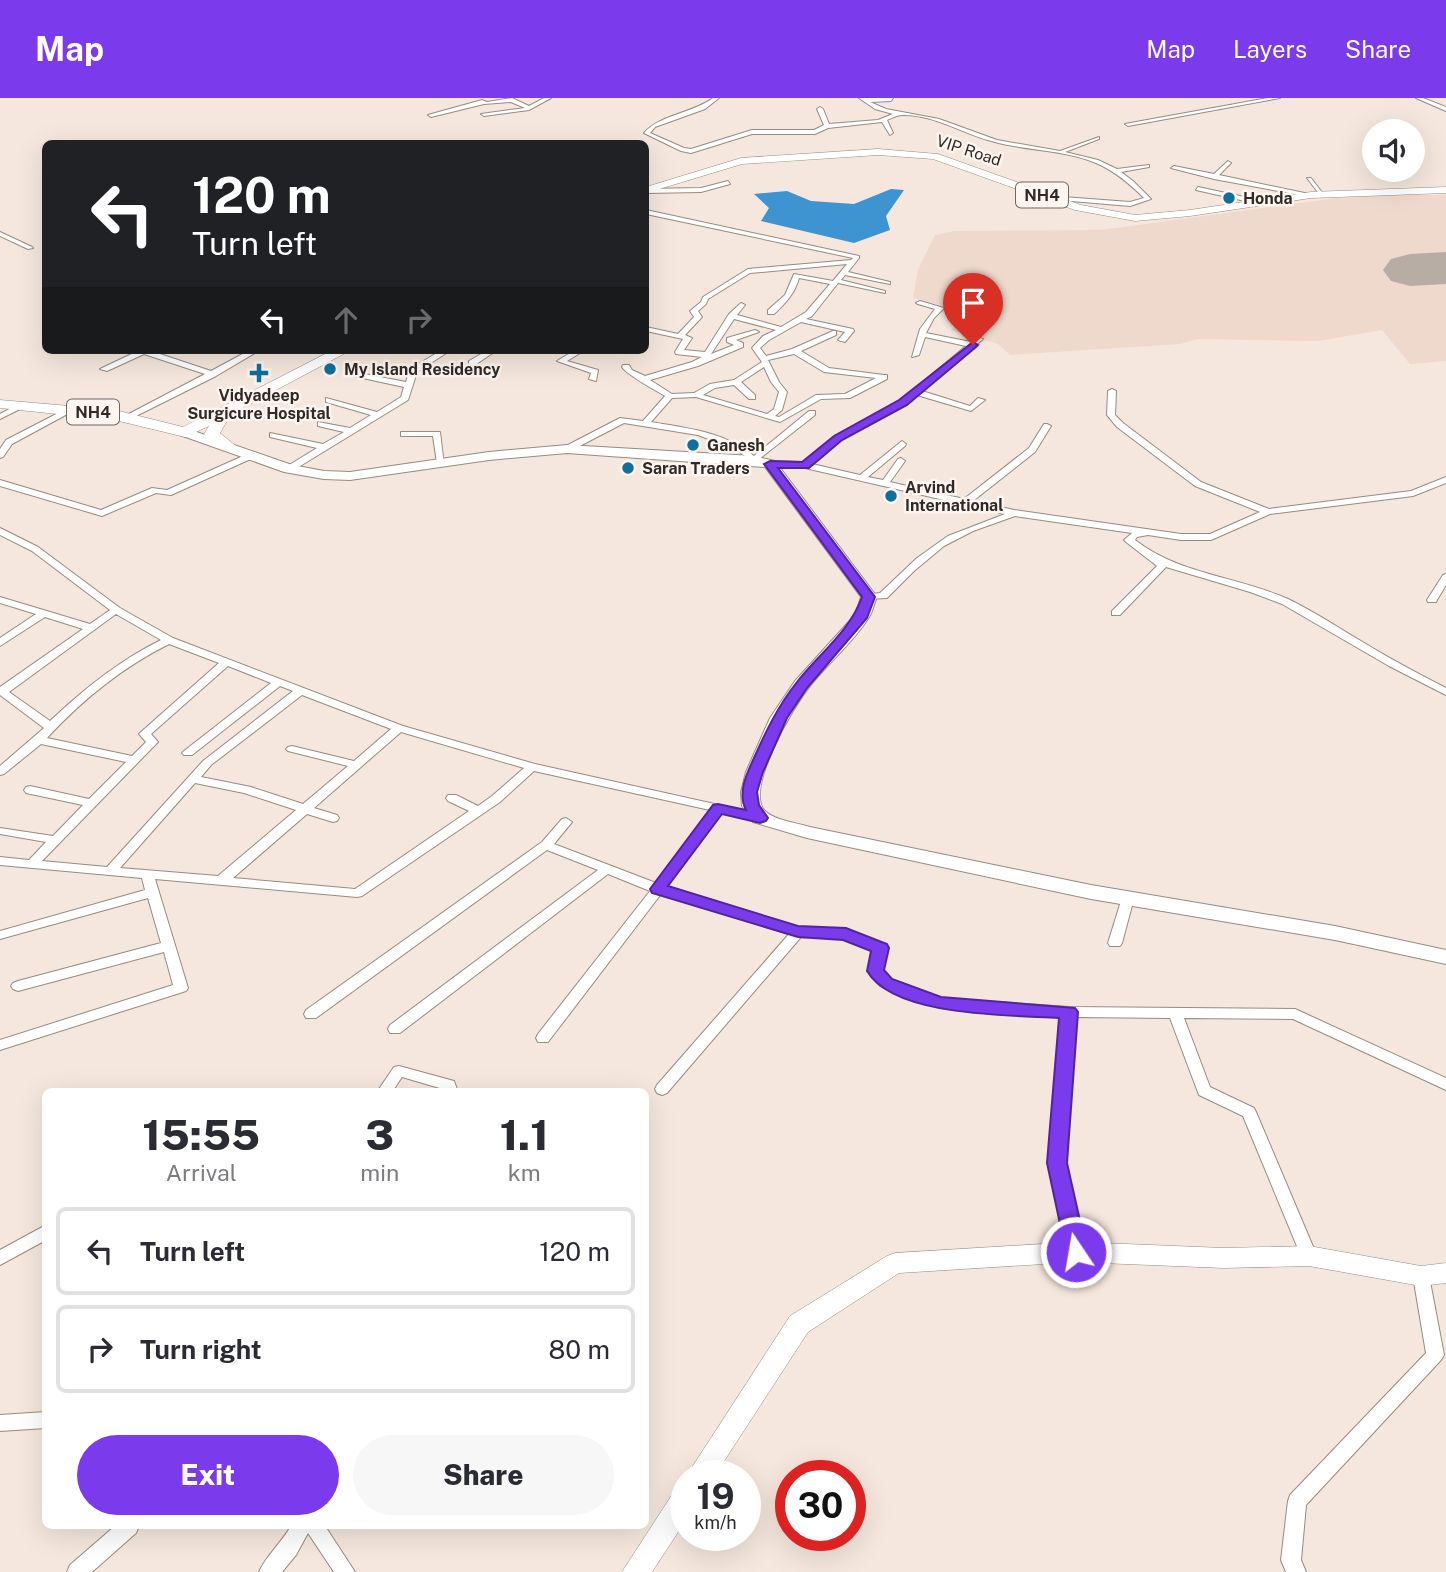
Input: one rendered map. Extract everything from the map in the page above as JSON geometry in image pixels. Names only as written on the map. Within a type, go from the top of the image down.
[{"type":"highway","name":"VIP Road","points":[[649,188],[741,161],[878,152],[916,153],[957,162],[1097,213],[1135,218],[1317,195],[1446,190]]},
{"type":"highway","points":[[185,432],[336,354]]},
{"type":"highway","name":"NH4","points":[[0,404],[132,419],[185,432]]},
{"type":"highway","points":[[132,419],[176,422],[224,412]]},
{"type":"highway","points":[[224,412],[212,435],[229,447]]},
{"type":"main road","points":[[185,432],[289,469],[324,475],[350,476],[567,449],[762,462],[869,597],[862,616],[802,685],[779,718],[755,772],[750,792],[751,806],[760,818],[807,832],[1128,898],[1335,933],[1446,957]]},
{"type":"street","points":[[484,114],[530,108],[548,98]]},
{"type":"street","points":[[716,98],[703,108],[653,126],[647,133],[691,151],[752,132],[815,132],[827,126],[884,120],[899,113]]},
{"type":"street","points":[[1128,124],[1276,98]]},
{"type":"street","points":[[1419,98],[1446,109]]},
{"type":"street","points":[[864,100],[891,99]]},
{"type":"street","points":[[431,115],[483,102],[512,100],[530,108]]},
{"type":"street","points":[[864,100],[872,106],[929,118],[998,141],[1083,155],[1117,171],[1148,199],[1130,204],[1050,198]]},
{"type":"street","points":[[820,109],[827,126]]},
{"type":"street","points":[[891,116],[907,119]]},
{"type":"street","points":[[884,120],[890,133]]},
{"type":"street","points":[[1061,151],[1097,138]]},
{"type":"street","points":[[1214,177],[1222,172],[1228,163]]},
{"type":"street","points":[[1117,171],[1147,166]]},
{"type":"street","points":[[1174,169],[1317,195]]},
{"type":"street","points":[[1309,179],[1317,195]]},
{"type":"street","points":[[649,189],[701,190],[728,183]]},
{"type":"street","points":[[1238,196],[1253,183]]},
{"type":"street","points":[[1198,190],[1263,203]]},
{"type":"street","points":[[649,213],[857,257],[804,317],[759,342],[756,348]]},
{"type":"street","points":[[0,234],[30,247]]},
{"type":"street","points":[[680,336],[698,317],[694,311],[704,303],[705,298],[748,271],[853,262]]},
{"type":"street","points":[[843,273],[888,284]]},
{"type":"street","points":[[856,324],[770,311],[784,302],[793,289],[796,275],[883,292]]},
{"type":"street","points":[[915,355],[933,313],[940,308],[920,303]]},
{"type":"street","points":[[705,358],[741,305]]},
{"type":"street","points":[[732,316],[782,329]]},
{"type":"street","points":[[804,317],[850,331],[842,340]]},
{"type":"street","points":[[649,330],[688,338],[679,352],[705,358]]},
{"type":"street","points":[[755,332],[730,340],[756,348],[767,360],[775,385],[783,392],[778,410],[768,416]]},
{"type":"street","points":[[696,395],[713,386],[736,382],[767,360],[794,351],[833,332]]},
{"type":"street","points":[[805,465],[838,438],[903,403],[976,342],[922,334]]},
{"type":"street","points":[[644,379],[740,345]]},
{"type":"street","points":[[780,420],[794,409],[819,397],[847,396],[884,377],[827,370],[794,351]]},
{"type":"street","points":[[104,369],[137,354]]},
{"type":"street","points":[[153,354],[213,374]]},
{"type":"street","points":[[132,419],[249,354]]},
{"type":"street","points":[[289,469],[405,398],[413,371],[441,354]]},
{"type":"street","points":[[472,363],[487,354]]},
{"type":"street","points":[[574,354],[561,361],[595,372],[593,379]]},
{"type":"street","points":[[626,367],[629,372],[670,396],[696,395],[797,425]]},
{"type":"street","points":[[352,373],[407,385]]},
{"type":"street","points":[[736,382],[752,397]]},
{"type":"street","points":[[1112,391],[1111,415],[1120,425],[1198,484],[1268,512]]},
{"type":"street","points":[[916,392],[971,409],[981,400]]},
{"type":"street","points":[[646,424],[670,396]]},
{"type":"street","points":[[329,400],[378,415]]},
{"type":"street","points":[[0,417],[18,408]]},
{"type":"street","points":[[0,454],[9,442],[69,411]]},
{"type":"street","points":[[762,462],[812,413]]},
{"type":"street","points":[[567,449],[623,420],[721,439],[762,462],[805,465],[1014,513],[1181,537],[1211,537],[1268,512],[1413,494],[1446,480]]},
{"type":"street","points":[[321,424],[351,431]]},
{"type":"street","points":[[967,501],[1032,450],[1047,426]]},
{"type":"street","points":[[404,434],[437,434],[441,463]]},
{"type":"street","points":[[273,435],[324,447]]},
{"type":"street","points":[[862,478],[902,444]]},
{"type":"street","points":[[0,484],[102,513],[155,490],[168,493],[252,455]]},
{"type":"street","points":[[885,483],[901,461]]},
{"type":"street","points":[[869,597],[883,596],[916,562],[964,531],[992,524],[1014,513]]},
{"type":"street","points":[[0,531],[35,549],[116,610],[169,640],[278,683],[399,728],[532,767],[760,818]]},
{"type":"street","points":[[1149,533],[1134,535],[1129,540],[1143,553],[1176,568],[1273,596],[1330,625],[1375,654],[1446,692]]},
{"type":"street","points":[[1115,613],[1162,566],[1154,558]]},
{"type":"street","points":[[1432,600],[1446,577]]},
{"type":"street","points":[[0,600],[91,628]]},
{"type":"street","points":[[51,727],[1,691],[116,610]]},
{"type":"street","points":[[0,643],[45,613]]},
{"type":"street","points":[[0,772],[39,740],[63,713],[150,648],[169,640]]},
{"type":"street","points":[[32,864],[152,742],[145,734],[226,662]]},
{"type":"street","points":[[188,753],[278,683]]},
{"type":"street","points":[[110,871],[207,763],[300,691]]},
{"type":"street","points":[[221,881],[399,728]]},
{"type":"street","points":[[39,740],[134,760]]},
{"type":"street","points":[[292,749],[358,765]]},
{"type":"street","points":[[0,861],[357,893],[478,811],[532,767]]},
{"type":"street","points":[[192,779],[247,790],[333,818]]},
{"type":"street","points":[[30,790],[91,803]]},
{"type":"street","points":[[452,798],[478,811]]},
{"type":"street","points":[[542,1038],[718,808]]},
{"type":"street","points":[[311,1014],[546,845],[566,822]]},
{"type":"street","points":[[2,831],[55,840]]},
{"type":"street","points":[[546,845],[658,889],[798,932],[846,934],[880,948],[875,971],[885,983],[939,1003],[1069,1012],[1295,1014],[1446,1084]]},
{"type":"street","points":[[395,1029],[607,869]]},
{"type":"street","points":[[0,1045],[181,988],[147,874]]},
{"type":"street","points":[[0,935],[152,892]]},
{"type":"street","points":[[1115,943],[1128,898]]},
{"type":"street","points":[[662,1089],[798,932]]},
{"type":"street","points":[[18,986],[168,946]]},
{"type":"street","points":[[1069,1012],[1057,1163],[1076,1252]]},
{"type":"street","points":[[1175,1013],[1204,1091],[1249,1112],[1309,1256]]},
{"type":"street","points":[[387,1088],[400,1070],[449,1085],[450,1088]]},
{"type":"street","points":[[0,1258],[42,1234]]},
{"type":"street","points":[[710,1460],[799,1324],[895,1263],[1076,1252],[1224,1258],[1309,1256],[1422,1276],[1446,1273]]},
{"type":"street","points":[[1296,1572],[1291,1560],[1297,1501],[1435,1355],[1422,1276]]},
{"type":"street","points":[[0,1423],[42,1420]]},
{"type":"street","points":[[636,1572],[670,1520]]},
{"type":"street","points":[[77,1572],[126,1529]]},
{"type":"street","points":[[269,1572],[289,1548],[299,1529]]},
{"type":"street","points":[[316,1529],[345,1572]]},
{"type":"shaded area","points":[[1446,195],[1446,361],[1410,364],[1382,330],[1318,341],[1197,339],[1180,344],[1010,355],[998,344],[951,330],[961,316],[940,312],[944,306],[913,298],[918,270],[935,235],[954,231],[1101,230],[1337,198]]},
{"type":"water","points":[[891,189],[904,190],[886,216],[890,230],[854,243],[761,221],[769,208],[754,194],[787,191],[811,201],[854,204]]},
{"type":"runway","points":[[1410,270],[1446,268]]},
{"type":"place","name":"Honda","points":[[1229,198]]},
{"type":"place","name":"My Island Residency","points":[[330,369]]},
{"type":"place","name":"Vidyadeep Surgicure Hospital","points":[[259,373]]},
{"type":"place","name":"Ganesh","points":[[693,445]]},
{"type":"place","name":"Saran Traders","points":[[628,468]]},
{"type":"place","name":"Arvind International","points":[[891,496]]},
{"type":"route","points":[[973,345],[903,403],[838,438],[805,465],[770,464],[869,597],[862,616],[802,685],[779,718],[755,772],[750,792],[751,806],[760,818],[718,808],[658,889],[798,932],[846,934],[880,948],[875,971],[885,983],[939,1003],[1069,1012],[1057,1163],[1076,1252]]}]
